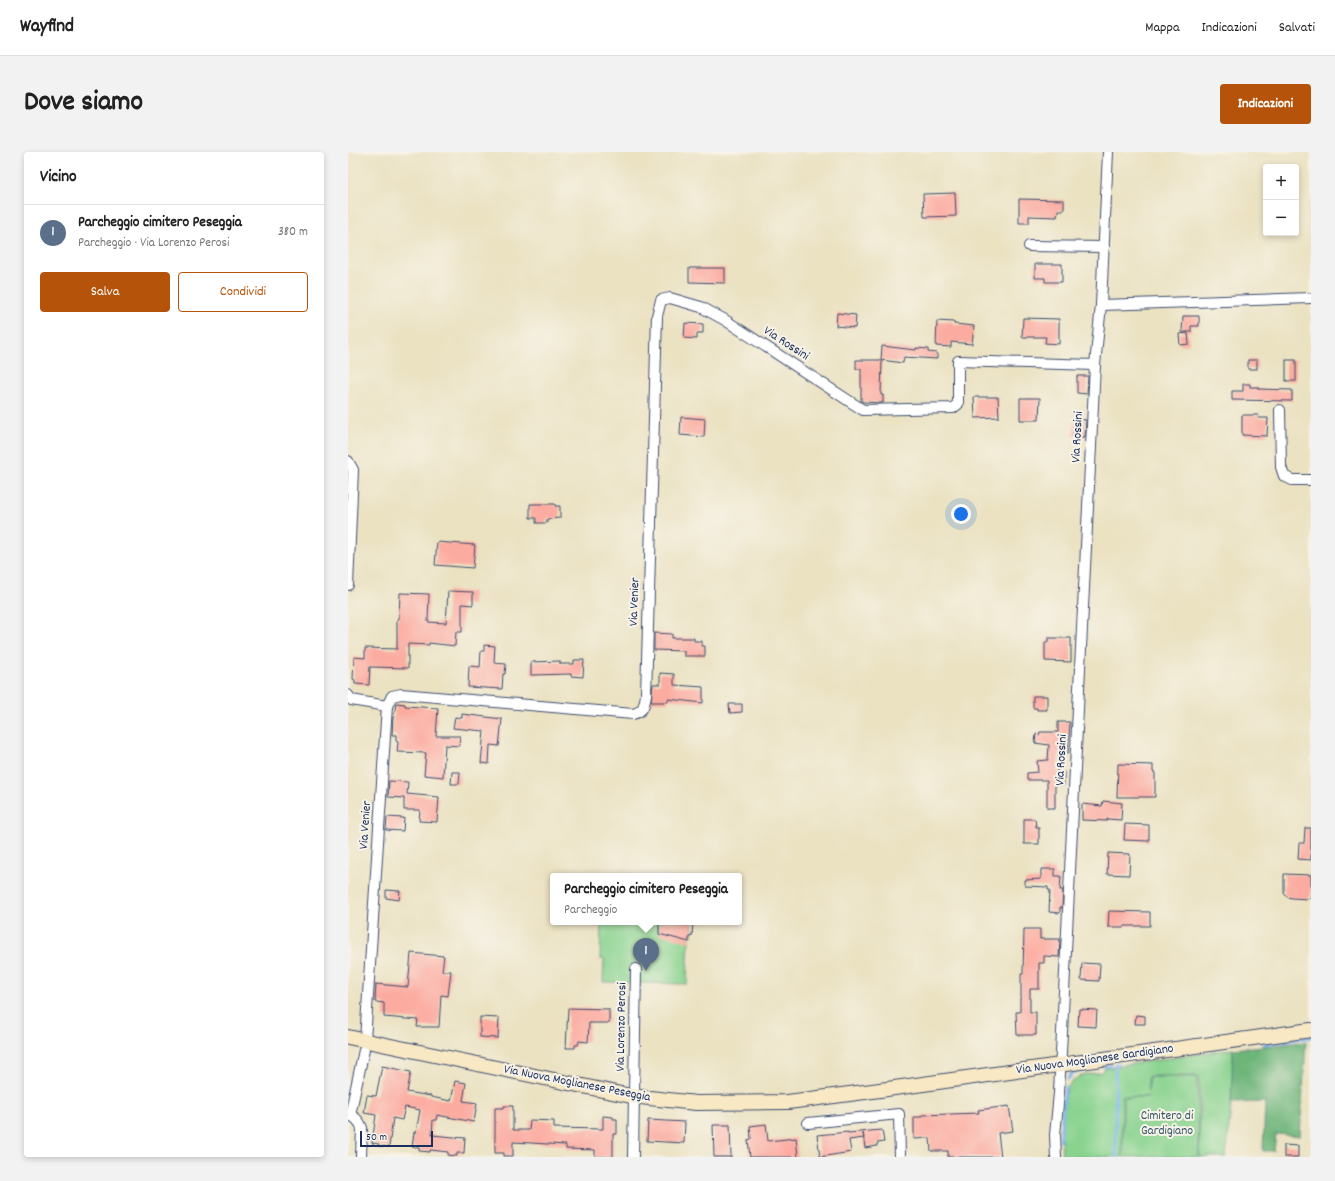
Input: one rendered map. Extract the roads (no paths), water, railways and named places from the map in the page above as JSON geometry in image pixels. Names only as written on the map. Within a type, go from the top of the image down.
[{"type":"main road","name":"Via Nuova Moglianese Gardigiano","points":[[880,1090],[1311,1030]]},
{"type":"main road","name":"Via Nuova Moglianese Peseggia","points":[[348,1037],[365,1045],[634,1097],[696,1103],[788,1102],[880,1090]]},
{"type":"street","name":"Via Rossini","points":[[1056,1157],[1055,1135],[1060,1065],[1095,365],[1101,305],[1108,152]]},
{"type":"street","points":[[1029,246],[1104,247]]},
{"type":"street","name":"Via Venier","points":[[349,1115],[365,1045],[387,706],[392,696],[401,694],[633,714],[640,712],[646,695],[657,316],[661,300],[670,298],[701,307],[725,320]]},
{"type":"street","points":[[1101,305],[1311,298]]},
{"type":"street","name":"Via Rossini","points":[[725,320],[864,410],[953,408],[958,404],[958,362],[1095,365]]},
{"type":"street","points":[[1280,410],[1281,467],[1284,476],[1292,480],[1311,480]]},
{"type":"street","points":[[348,461],[353,470],[348,585]]},
{"type":"street","points":[[348,694],[351,700],[387,706]]},
{"type":"street","name":"Via Lorenzo Perosi","points":[[633,1157],[636,969]]},
{"type":"street","points":[[808,1123],[899,1114],[900,1157]]},
{"type":"street","points":[[349,1115],[358,1120],[362,1128],[361,1157]]},
{"type":"waterway","points":[[1264,1044],[1311,1037]]},
{"type":"waterway","points":[[1116,1157],[1115,1064],[1118,1064]]},
{"type":"waterway","points":[[1103,1066],[1111,1065]]},
{"type":"waterway","points":[[1068,1079],[1073,1072],[1095,1068]]},
{"type":"waterway","points":[[1060,1140],[1065,1087]]},
{"type":"place","name":"Parcheggio cimitero Peseggia","points":[[646,971]]},
{"type":"park label","name":"Cimitero di Gardigiano","points":[[1167,1124]]}]
